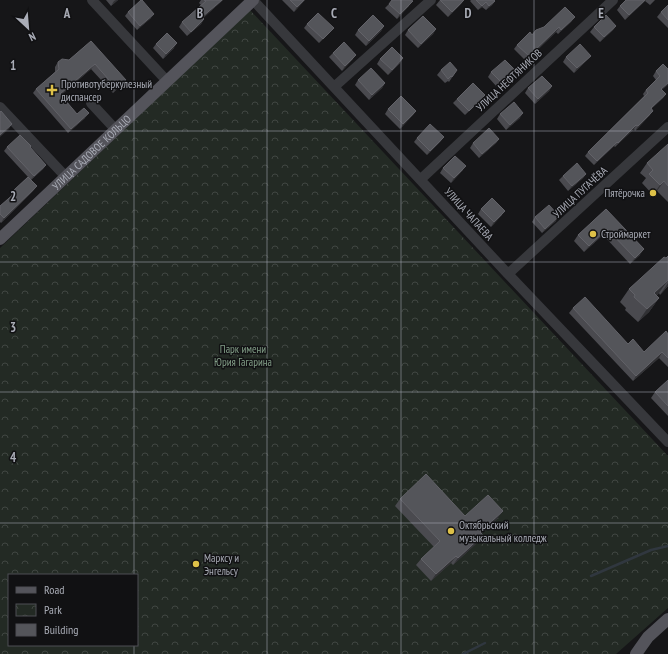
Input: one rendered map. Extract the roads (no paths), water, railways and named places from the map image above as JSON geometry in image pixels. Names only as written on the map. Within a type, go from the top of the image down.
[{"type":"main road","name":"УЛИЦА САДОВОЕ КОЛЬЦО","points":[[0,240],[253,0]]},
{"type":"main road","points":[[636,654],[648,637],[668,619]]},
{"type":"street","points":[[92,0],[167,81]]},
{"type":"street","name":"УЛИЦА ЧАПАЕВА","points":[[253,0],[508,274],[668,442]]},
{"type":"street","points":[[334,87],[431,0]]},
{"type":"street","name":"УЛИЦА НЕФТЯНИКОВ","points":[[421,179],[613,0]]},
{"type":"street","points":[[91,103],[116,130]]},
{"type":"street","points":[[0,107],[66,177]]},
{"type":"street","name":"УЛИЦА ПУГАЧЁВА","points":[[508,274],[668,127]]},
{"type":"waterway","points":[[591,576],[651,550],[668,546]]},
{"type":"waterway","points":[[463,654],[485,643]]},
{"type":"place","name":"Противотуберкулезный диспансер","points":[[52,90]]},
{"type":"place","name":"Пятёрочка","points":[[653,193]]},
{"type":"place","name":"Строймаркет","points":[[593,234]]},
{"type":"place","name":"Октябрьский музыкальный колледж","points":[[451,531]]},
{"type":"place","name":"Марксу и Энгельсу","points":[[196,564]]},
{"type":"park label","name":"Парк имени Юрия Гагарина","points":[[243,355]]}]
